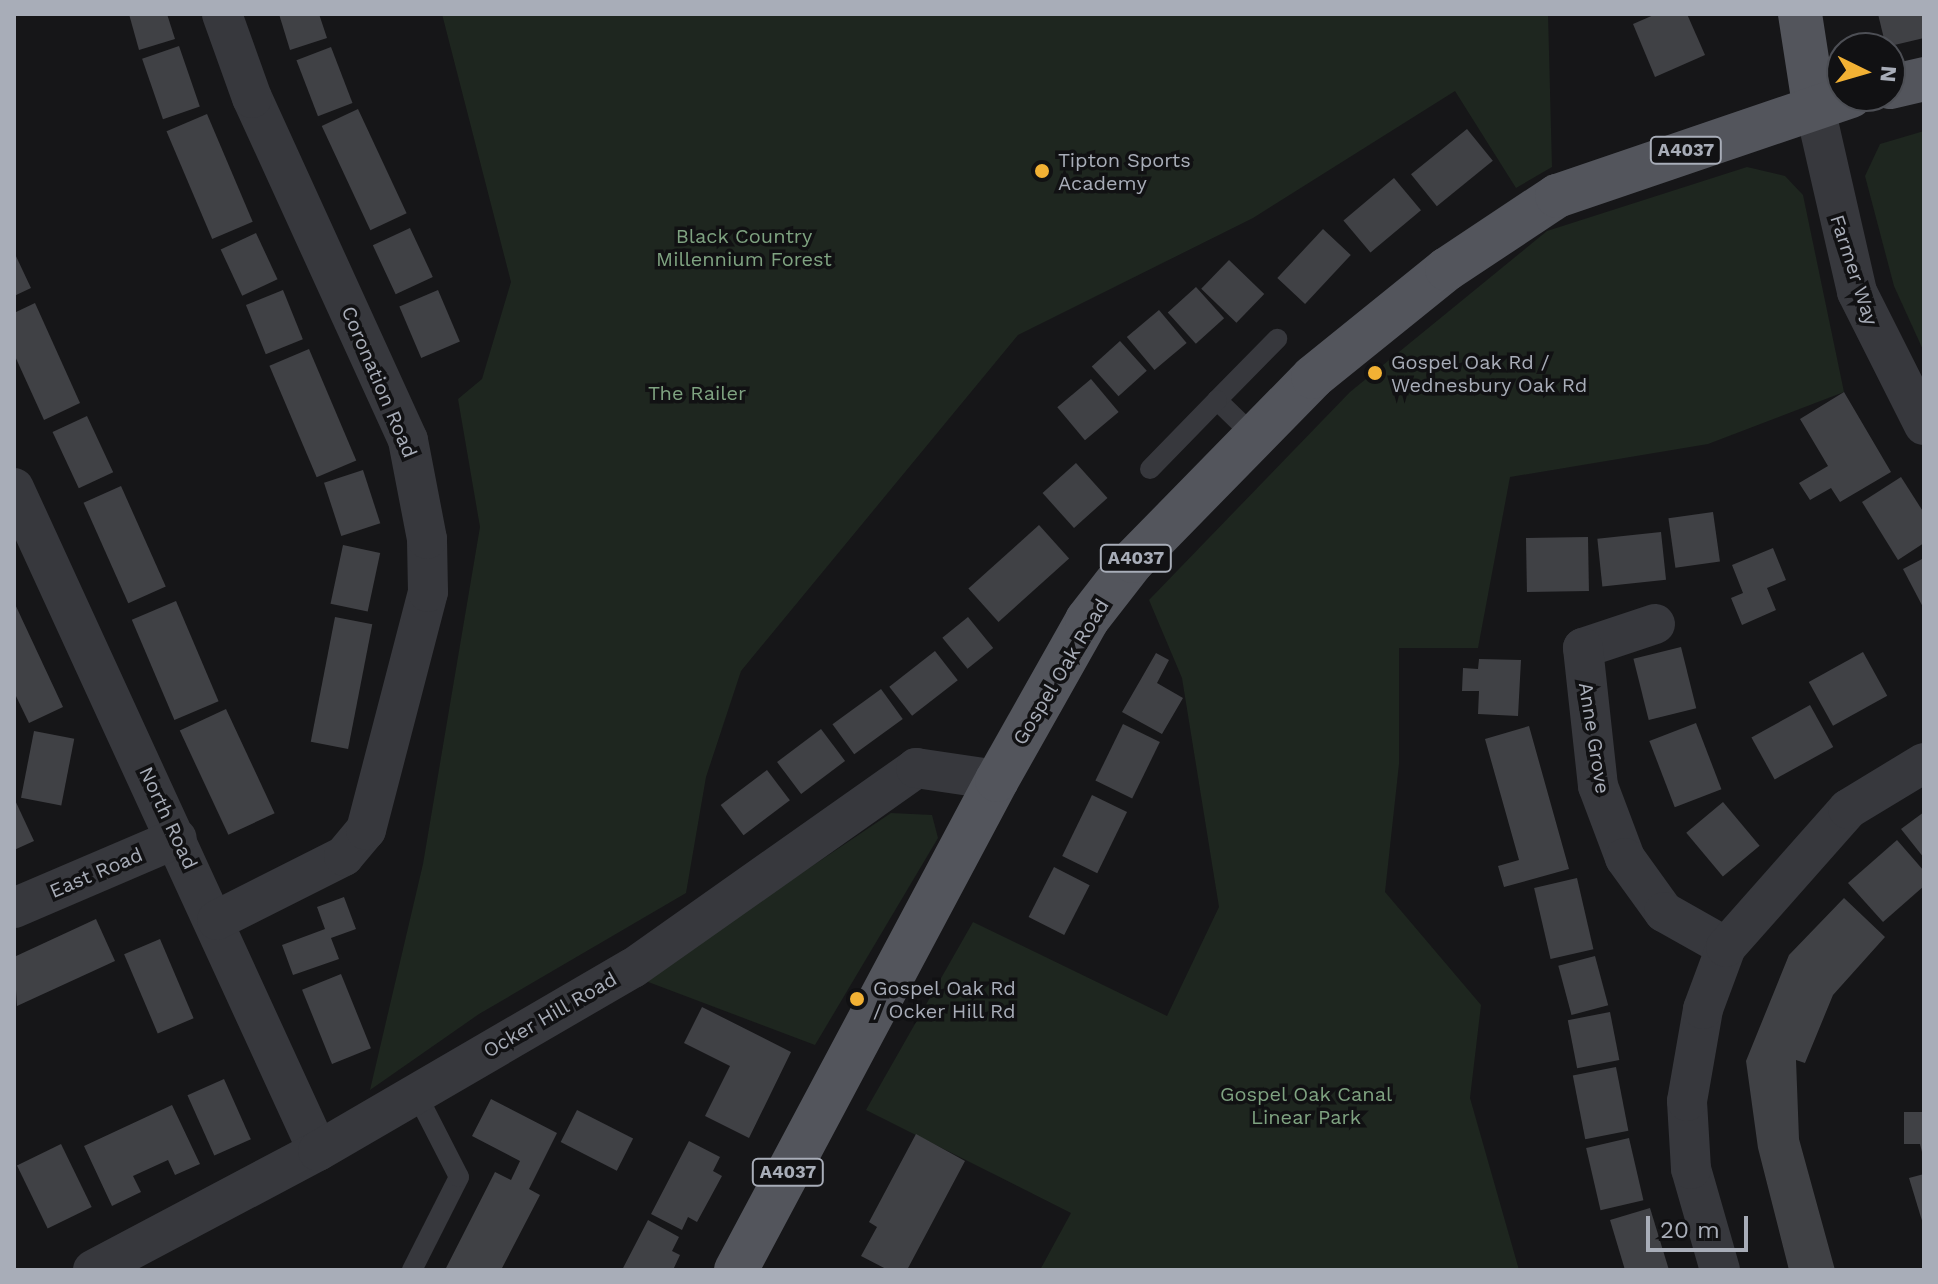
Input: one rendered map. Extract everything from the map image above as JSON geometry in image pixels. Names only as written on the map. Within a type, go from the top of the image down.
[{"type":"main road","points":[[1800,14],[1826,84]]},
{"type":"main road","name":"Gospel Oak Road","points":[[736,1270],[997,780],[1087,620],[1133,561],[1313,377],[1447,269],[1557,196],[1826,102]]},
{"type":"street","name":"Coronation Road","points":[[217,920],[344,856],[366,830],[428,592],[427,539],[408,440],[252,98],[222,14]]},
{"type":"street","name":"Farmer Way","points":[[1834,112],[1857,292],[1920,408]]},
{"type":"street","name":"North Road","points":[[14,488],[217,920],[318,1151]]},
{"type":"street","name":"Anne Grove","points":[[1655,624],[1583,648],[1598,786],[1625,858],[1664,912],[1726,947]]},
{"type":"street","points":[[1720,1270],[1691,1169],[1687,1101],[1703,1009],[1726,947],[1848,809],[1924,763]]},
{"type":"street","name":"Ocker Hill Road","points":[[93,1270],[318,1151],[633,968],[916,768],[997,780]]},
{"type":"street","name":"East Road","points":[[14,908],[177,838]]},
{"type":"lane","points":[[1150,469],[1277,339]]},
{"type":"lane","points":[[1217,400],[1255,437]]},
{"type":"lane","points":[[412,1270],[459,1177],[416,1093]]},
{"type":"green space","name":"The Railer","points":[[442,14],[1548,14],[1552,167],[1516,188],[1455,91],[1253,218],[1018,335],[741,671],[706,777],[686,893],[479,1014],[370,1090],[423,864],[480,527],[458,399],[482,379],[511,282]]},
{"type":"green space","points":[[1924,131],[1924,352],[1894,286],[1865,176],[1880,144]]},
{"type":"green space","name":"Gospel Oak Canal Linear Park","points":[[1747,167],[1785,176],[1803,195],[1844,392],[1708,444],[1510,477],[1478,648],[1399,648],[1399,764],[1385,892],[1481,1005],[1470,1098],[1519,1270],[1040,1270],[1071,1213],[866,1110],[973,922],[1167,1016],[1219,907],[1182,678],[1149,600],[1350,392],[1547,231]]},
{"type":"green space","points":[[891,813],[932,815],[938,838],[815,1045],[643,980]]},
{"type":"building","points":[[129,14],[167,14],[175,39],[139,50]]},
{"type":"building","points":[[279,14],[319,14],[327,38],[290,50]]},
{"type":"building","points":[[1656,14],[1687,14],[1705,55],[1655,77],[1633,24]]},
{"type":"building","points":[[1878,14],[1924,14],[1924,38],[1906,42],[1906,32],[1882,32]]},
{"type":"building","points":[[179,46],[200,107],[163,119],[142,59]]},
{"type":"building","points":[[331,47],[353,103],[318,116],[296,60]]},
{"type":"building","points":[[358,109],[407,213],[370,230],[322,126]]},
{"type":"building","points":[[207,114],[253,222],[212,239],[166,131]]},
{"type":"building","points":[[1467,129],[1493,161],[1437,206],[1411,174]]},
{"type":"building","points":[[1394,178],[1421,210],[1370,253],[1343,220]]},
{"type":"building","points":[[410,228],[433,277],[396,294],[373,245]]},
{"type":"building","points":[[1323,229],[1351,255],[1305,304],[1277,278]]},
{"type":"building","points":[[256,233],[278,279],[242,296],[221,249]]},
{"type":"building","points":[[14,252],[31,288],[14,296]]},
{"type":"building","points":[[1229,260],[1264,294],[1236,323],[1201,289]]},
{"type":"building","points":[[1196,287],[1224,318],[1196,344],[1168,312]]},
{"type":"building","points":[[283,290],[303,339],[266,354],[246,305]]},
{"type":"building","points":[[438,290],[460,342],[421,358],[399,306]]},
{"type":"building","points":[[35,303],[80,403],[44,420],[14,354],[14,313]]},
{"type":"building","points":[[1159,310],[1187,343],[1154,370],[1127,337]]},
{"type":"building","points":[[1120,341],[1147,371],[1119,396],[1092,366]]},
{"type":"building","points":[[309,349],[356,460],[317,477],[269,366]]},
{"type":"building","points":[[1091,379],[1119,412],[1085,440],[1057,407]]},
{"type":"building","points":[[1844,392],[1891,472],[1840,502],[1831,488],[1810,500],[1799,483],[1828,466],[1800,419]]},
{"type":"building","points":[[87,416],[113,472],[79,488],[53,432]]},
{"type":"building","points":[[1076,463],[1107,498],[1074,528],[1043,493]]},
{"type":"building","points":[[363,470],[380,523],[341,536],[324,483]]},
{"type":"building","points":[[1901,477],[1924,513],[1924,543],[1898,560],[1862,502]]},
{"type":"building","points":[[121,486],[166,586],[128,603],[84,503]]},
{"type":"building","points":[[1713,512],[1720,562],[1675,568],[1668,518]]},
{"type":"building","points":[[1039,525],[1069,558],[999,622],[968,589]]},
{"type":"building","points":[[1661,532],[1666,580],[1602,586],[1597,539]]},
{"type":"building","points":[[1588,537],[1589,591],[1527,592],[1526,538]]},
{"type":"building","points":[[343,545],[380,553],[368,612],[331,604]]},
{"type":"building","points":[[1773,548],[1786,580],[1767,588],[1776,610],[1742,625],[1731,598],[1743,593],[1732,565]]},
{"type":"building","points":[[1924,558],[1924,609],[1903,569]]},
{"type":"building","points":[[176,601],[219,701],[174,720],[132,620]]},
{"type":"building","points":[[14,602],[63,707],[29,723],[14,692]]},
{"type":"building","points":[[335,617],[372,624],[348,749],[311,742]]},
{"type":"building","points":[[968,617],[993,648],[968,669],[942,638]]},
{"type":"building","points":[[1681,647],[1696,708],[1649,720],[1633,659]]},
{"type":"building","points":[[935,651],[958,680],[912,716],[889,687]]},
{"type":"building","points":[[1863,652],[1887,696],[1833,726],[1809,682]]},
{"type":"building","points":[[1156,653],[1169,660],[1157,683],[1183,698],[1162,734],[1122,712]]},
{"type":"building","points":[[1479,659],[1521,660],[1518,716],[1478,714],[1479,691],[1462,691],[1463,668],[1478,669]]},
{"type":"building","points":[[881,689],[903,719],[854,754],[832,724]]},
{"type":"building","points":[[1810,705],[1833,747],[1775,779],[1751,737]]},
{"type":"building","points":[[226,709],[275,813],[228,835],[180,731]]},
{"type":"building","points":[[1696,723],[1721,789],[1675,807],[1649,741]]},
{"type":"building","points":[[1123,724],[1160,742],[1132,799],[1095,781]]},
{"type":"building","points":[[1529,726],[1569,869],[1504,887],[1498,866],[1519,860],[1485,739]]},
{"type":"building","points":[[821,729],[845,761],[801,794],[777,762]]},
{"type":"building","points":[[34,731],[74,739],[61,806],[21,798]]},
{"type":"building","points":[[767,770],[790,800],[744,835],[721,805]]},
{"type":"building","points":[[1092,795],[1127,812],[1097,873],[1062,856]]},
{"type":"building","points":[[14,798],[34,841],[14,850]]},
{"type":"building","points":[[1723,802],[1760,846],[1723,877],[1686,833]]},
{"type":"building","points":[[1924,812],[1924,858],[1901,829]]},
{"type":"building","points":[[1897,840],[1924,871],[1924,886],[1883,922],[1848,883]]},
{"type":"building","points":[[1054,867],[1090,885],[1064,935],[1029,917]]},
{"type":"building","points":[[1577,878],[1593,949],[1551,959],[1534,888]]},
{"type":"building","points":[[344,897],[356,929],[331,938],[339,959],[293,975],[282,945],[325,929],[317,907]]},
{"type":"building","points":[[1844,898],[1885,937],[1833,995],[1805,1063],[1796,1060],[1799,1139],[1835,1270],[1789,1270],[1758,1148],[1746,1061],[1789,955]]},
{"type":"building","points":[[96,919],[115,961],[17,1006],[14,957]]},
{"type":"building","points":[[160,939],[194,1018],[158,1033],[124,954]]},
{"type":"building","points":[[1595,956],[1608,1005],[1571,1015],[1558,966]]},
{"type":"building","points":[[341,974],[371,1048],[332,1064],[302,990]]},
{"type":"building","points":[[702,1007],[791,1052],[749,1138],[705,1116],[730,1066],[684,1043]]},
{"type":"building","points":[[1610,1012],[1619,1060],[1577,1068],[1568,1020]]},
{"type":"building","points":[[1616,1067],[1628,1131],[1585,1139],[1573,1075]]},
{"type":"building","points":[[224,1079],[251,1139],[214,1156],[187,1095]]},
{"type":"building","points":[[491,1099],[557,1133],[529,1189],[540,1195],[501,1270],[445,1270],[495,1172],[511,1180],[520,1161],[472,1136]]},
{"type":"building","points":[[172,1105],[200,1164],[175,1175],[168,1160],[133,1176],[141,1192],[112,1206],[84,1146]]},
{"type":"building","points":[[577,1110],[633,1139],[617,1171],[561,1142]]},
{"type":"building","points":[[1904,1112],[1924,1112],[1924,1160],[1920,1144],[1904,1144]]},
{"type":"building","points":[[916,1134],[965,1161],[907,1270],[888,1270],[861,1256],[877,1227],[869,1222]]},
{"type":"building","points":[[1629,1138],[1643,1200],[1601,1210],[1586,1148]]},
{"type":"building","points":[[689,1141],[720,1157],[713,1171],[722,1176],[697,1222],[688,1217],[682,1230],[651,1214]]},
{"type":"building","points":[[61,1144],[92,1207],[48,1228],[17,1165]]},
{"type":"building","points":[[1924,1174],[1924,1224],[1923,1224],[1909,1178]]},
{"type":"building","points":[[1650,1208],[1669,1270],[1625,1270],[1610,1220]]},
{"type":"building","points":[[648,1220],[679,1237],[672,1251],[680,1255],[673,1270],[622,1270]]},
{"type":"place","name":"Tipton Sports Academy","points":[[1042,171]]},
{"type":"place","name":"Gospel Oak Rd / Wednesbury Oak Rd","points":[[1375,373]]},
{"type":"place","name":"Gospel Oak Rd / Ocker Hill Rd","points":[[857,999]]},
{"type":"park label","name":"Black Country Millennium Forest","points":[[744,248]]}]
